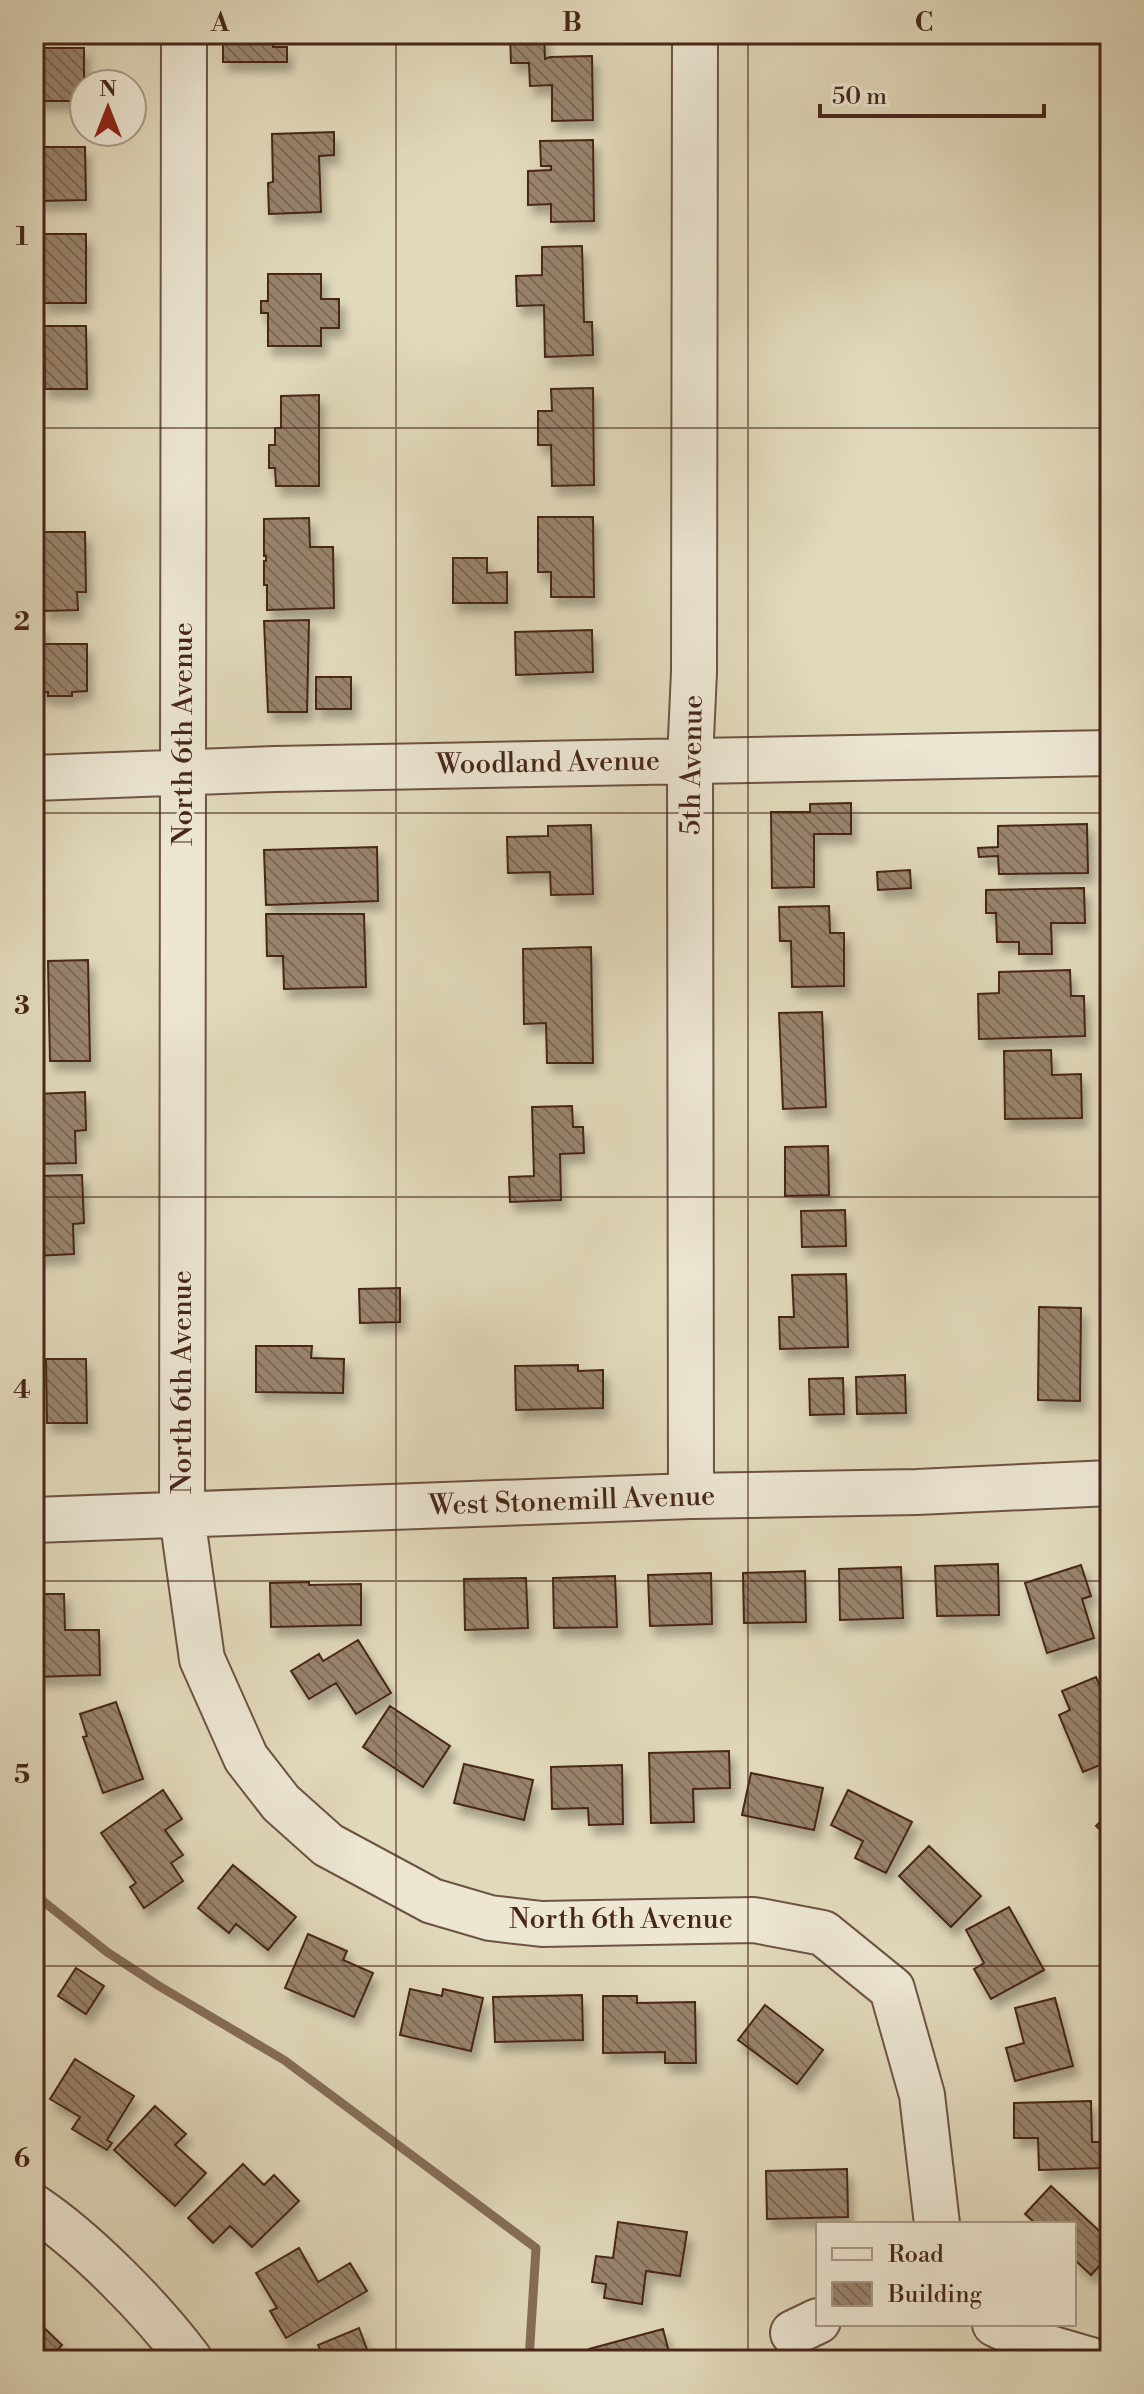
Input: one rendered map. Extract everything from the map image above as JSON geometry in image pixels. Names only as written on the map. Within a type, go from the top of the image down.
[{"type":"street","name":"North 6th Avenue","points":[[184,34],[182,1516],[202,1659],[246,1758],[281,1803],[328,1845],[432,1901],[490,1918],[542,1924],[754,1920],[823,1933],[892,1989],[922,2095],[937,2222]]},
{"type":"street","name":"5th Avenue","points":[[691,1496],[690,760],[694,672],[695,34]]},
{"type":"street","name":"Woodland Avenue","points":[[34,778],[690,760],[1110,753]]},
{"type":"street","name":"West Stonemill Avenue","points":[[34,1520],[1110,1483]]},
{"type":"street","points":[[34,2207],[97,2260],[167,2329],[190,2360]]},
{"type":"street","points":[[999,2326],[1043,2346],[1091,2360]]},
{"type":"building","points":[[223,34],[273,34],[273,47],[287,47],[287,62],[223,62]]},
{"type":"building","points":[[510,34],[544,34],[545,59],[592,56],[593,120],[552,121],[552,85],[530,86],[529,63],[511,63]]},
{"type":"building","points":[[36,48],[84,48],[84,68],[68,68],[68,101],[36,101]]},
{"type":"building","points":[[334,132],[334,155],[319,156],[321,212],[269,214],[268,183],[273,182],[272,134]]},
{"type":"building","points":[[593,140],[594,221],[551,222],[551,204],[528,205],[528,171],[551,170],[551,166],[541,166],[540,141]]},
{"type":"building","points":[[38,147],[85,148],[86,200],[38,201]]},
{"type":"building","points":[[34,234],[86,234],[86,303],[43,303],[43,277],[34,277]]},
{"type":"building","points":[[582,246],[584,322],[592,322],[593,355],[545,357],[544,305],[517,306],[516,276],[542,275],[542,247]]},
{"type":"building","points":[[268,274],[321,274],[321,299],[339,299],[339,328],[321,328],[321,346],[268,346],[268,313],[261,313],[261,301],[268,301]]},
{"type":"building","points":[[44,326],[86,326],[87,389],[45,389]]},
{"type":"building","points":[[593,388],[594,485],[552,486],[551,445],[538,445],[538,411],[552,411],[551,389]]},
{"type":"building","points":[[319,395],[319,486],[276,486],[275,468],[269,468],[269,445],[275,445],[275,428],[281,428],[281,396]]},
{"type":"building","points":[[538,517],[593,517],[594,597],[551,597],[551,572],[538,572]]},
{"type":"building","points":[[309,518],[310,547],[333,547],[334,608],[267,610],[264,519]]},
{"type":"building","points":[[43,532],[85,532],[86,592],[77,592],[78,610],[43,611]]},
{"type":"building","points":[[453,558],[487,558],[487,573],[507,572],[507,603],[453,603]]},
{"type":"building","points":[[309,620],[307,712],[268,712],[264,621]]},
{"type":"building","points":[[34,626],[43,626],[43,644],[87,644],[87,691],[72,692],[72,696],[48,696],[48,692],[34,692]]},
{"type":"building","points":[[592,630],[593,672],[516,675],[515,632]]},
{"type":"building","points":[[316,677],[351,677],[351,709],[316,709]]},
{"type":"building","points":[[851,803],[851,834],[814,834],[814,887],[772,888],[771,812],[810,812],[810,804]]},
{"type":"building","points":[[1087,824],[1088,873],[999,874],[998,856],[979,857],[978,848],[998,847],[998,826]]},
{"type":"building","points":[[591,825],[593,894],[551,895],[550,872],[508,873],[507,837],[548,836],[548,826]]},
{"type":"building","points":[[377,847],[378,901],[266,905],[264,850]]},
{"type":"building","points":[[910,870],[911,888],[878,890],[877,872]]},
{"type":"building","points":[[1084,888],[1085,923],[1051,923],[1052,954],[1019,954],[1019,942],[997,942],[996,913],[986,913],[986,890]]},
{"type":"building","points":[[829,906],[830,933],[844,933],[844,986],[792,987],[791,941],[780,941],[779,907]]},
{"type":"building","points":[[266,914],[364,914],[366,987],[284,989],[283,956],[267,956]]},
{"type":"building","points":[[591,947],[593,1063],[547,1063],[546,1023],[524,1024],[523,949]]},
{"type":"building","points":[[88,960],[90,1061],[50,1061],[48,961]]},
{"type":"building","points":[[1070,970],[1071,996],[1084,996],[1085,1036],[979,1039],[978,994],[999,993],[999,972]]},
{"type":"building","points":[[822,1012],[826,1107],[783,1109],[779,1013]]},
{"type":"building","points":[[1051,1050],[1052,1075],[1081,1074],[1082,1118],[1005,1119],[1004,1051]]},
{"type":"building","points":[[85,1092],[86,1130],[75,1131],[76,1163],[34,1164],[34,1094]]},
{"type":"building","points":[[572,1106],[573,1127],[583,1127],[584,1153],[560,1154],[561,1200],[510,1202],[509,1177],[534,1176],[532,1107]]},
{"type":"building","points":[[828,1146],[829,1195],[785,1196],[785,1147]]},
{"type":"building","points":[[82,1175],[84,1223],[73,1224],[74,1254],[34,1256],[34,1176]]},
{"type":"building","points":[[845,1210],[846,1246],[802,1247],[801,1211]]},
{"type":"building","points":[[846,1274],[848,1347],[780,1349],[779,1317],[794,1317],[792,1275]]},
{"type":"building","points":[[400,1288],[400,1322],[360,1323],[359,1289]]},
{"type":"building","points":[[1039,1307],[1081,1308],[1080,1401],[1038,1400]]},
{"type":"building","points":[[256,1346],[312,1346],[311,1358],[344,1359],[343,1393],[256,1392]]},
{"type":"building","points":[[46,1359],[86,1359],[87,1423],[47,1423]]},
{"type":"building","points":[[578,1365],[578,1371],[603,1370],[603,1408],[516,1410],[515,1366]]},
{"type":"building","points":[[905,1375],[906,1413],[857,1414],[856,1377]]},
{"type":"building","points":[[843,1378],[844,1414],[810,1415],[809,1379]]},
{"type":"building","points":[[998,1564],[999,1615],[937,1616],[935,1566]]},
{"type":"building","points":[[1081,1565],[1091,1596],[1082,1599],[1094,1638],[1047,1653],[1025,1583]]},
{"type":"building","points":[[901,1567],[903,1618],[840,1620],[839,1569]]},
{"type":"building","points":[[805,1571],[806,1622],[744,1623],[743,1573]]},
{"type":"building","points":[[711,1573],[712,1624],[650,1626],[648,1575]]},
{"type":"building","points":[[615,1576],[617,1627],[554,1628],[553,1578]]},
{"type":"building","points":[[526,1578],[528,1628],[465,1630],[464,1579]]},
{"type":"building","points":[[309,1582],[309,1585],[361,1584],[361,1625],[271,1627],[270,1583]]},
{"type":"building","points":[[34,1594],[64,1594],[65,1630],[99,1630],[100,1675],[34,1677]]},
{"type":"building","points":[[358,1640],[391,1693],[356,1714],[336,1683],[309,1699],[291,1671],[319,1654],[323,1661]]},
{"type":"building","points":[[1096,1677],[1110,1709],[1110,1761],[1083,1772],[1059,1715],[1070,1710],[1062,1691]]},
{"type":"building","points":[[116,1702],[143,1779],[103,1793],[83,1737],[87,1736],[80,1714]]},
{"type":"building","points":[[390,1706],[450,1746],[423,1787],[363,1747]]},
{"type":"building","points":[[729,1751],[730,1788],[693,1789],[694,1822],[651,1823],[649,1753]]},
{"type":"building","points":[[464,1764],[533,1780],[524,1820],[454,1803]]},
{"type":"building","points":[[622,1765],[623,1824],[589,1825],[588,1808],[552,1809],[551,1767]]},
{"type":"building","points":[[751,1773],[823,1788],[814,1830],[742,1815]]},
{"type":"building","points":[[163,1790],[182,1819],[165,1830],[183,1855],[171,1863],[183,1881],[144,1908],[130,1887],[136,1883],[101,1833]]},
{"type":"building","points":[[848,1790],[912,1822],[886,1873],[855,1858],[863,1841],[831,1825]]},
{"type":"building","points":[[1110,1812],[1110,1839],[1096,1826]]},
{"type":"building","points":[[929,1846],[981,1896],[951,1927],[899,1876]]},
{"type":"building","points":[[233,1865],[296,1917],[268,1950],[236,1924],[229,1933],[198,1908]]},
{"type":"building","points":[[1009,1907],[1044,1970],[991,1999],[974,1969],[984,1963],[966,1930]]},
{"type":"building","points":[[308,1934],[347,1951],[343,1960],[373,1973],[354,2017],[285,1988]]},
{"type":"building","points":[[76,1968],[104,1986],[86,2014],[58,1996]]},
{"type":"building","points":[[410,1989],[442,1996],[443,1989],[483,1998],[471,2051],[400,2035]]},
{"type":"building","points":[[582,1995],[583,2040],[495,2042],[493,1997]]},
{"type":"building","points":[[603,1996],[637,1996],[637,2003],[695,2002],[696,2063],[665,2063],[665,2052],[603,2053]]},
{"type":"building","points":[[1055,1998],[1073,2066],[1015,2081],[1006,2048],[1024,2043],[1015,2008]]},
{"type":"building","points":[[765,2005],[823,2050],[797,2084],[738,2040]]},
{"type":"building","points":[[75,2059],[134,2096],[107,2140],[112,2143],[107,2150],[72,2129],[80,2117],[50,2099]]},
{"type":"building","points":[[1091,2101],[1092,2142],[1103,2142],[1104,2168],[1039,2170],[1038,2138],[1014,2138],[1014,2103]]},
{"type":"building","points":[[155,2106],[186,2134],[175,2145],[206,2173],[175,2206],[114,2150]]},
{"type":"building","points":[[243,2164],[264,2185],[274,2175],[299,2201],[252,2247],[230,2226],[213,2243],[188,2218]]},
{"type":"building","points":[[847,2169],[848,2217],[767,2219],[766,2171]]},
{"type":"building","points":[[1051,2186],[1110,2241],[1110,2254],[1091,2275],[1076,2261],[1076,2222],[1034,2222],[1025,2214]]},
{"type":"building","points":[[618,2222],[687,2232],[680,2276],[646,2271],[642,2304],[604,2298],[606,2284],[592,2282],[596,2256],[613,2258]]},
{"type":"building","points":[[299,2248],[318,2282],[350,2263],[367,2291],[286,2338],[270,2311],[277,2308],[256,2273]]},
{"type":"building","points":[[37,2321],[62,2345],[48,2360],[34,2360],[34,2324]]},
{"type":"building","points":[[359,2328],[371,2360],[325,2360],[318,2345]]},
{"type":"building","points":[[663,2329],[671,2360],[592,2360],[589,2349]]},
{"type":"waterway","points":[[34,1894],[107,1952],[284,2060],[536,2248],[529,2360]]}]
